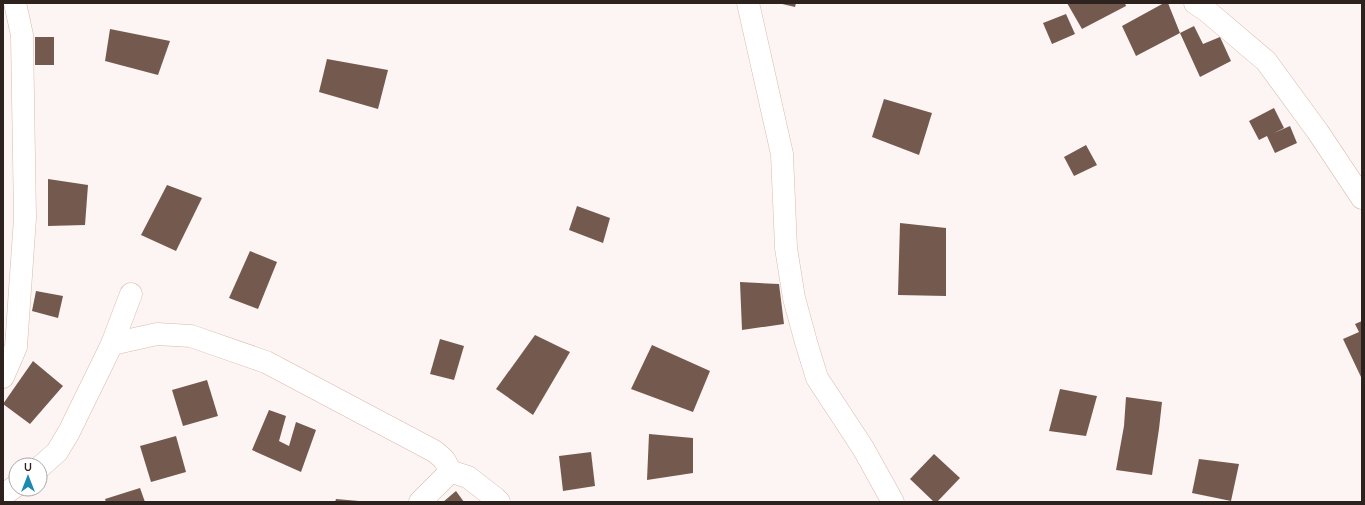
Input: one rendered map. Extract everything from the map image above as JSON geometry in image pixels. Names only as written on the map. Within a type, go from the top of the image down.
[{"type":"street","points":[[3,377],[16,347],[26,218],[22,35],[15,3]]},
{"type":"street","points":[[748,3],[782,154],[786,248],[794,298],[806,342],[817,378],[863,448],[893,502]]},
{"type":"street","points":[[1195,3],[1207,11],[1266,60],[1318,132],[1362,198]]},
{"type":"street","points":[[48,460],[57,452],[69,432],[112,344],[131,294]]},
{"type":"street","points":[[112,344],[157,334],[191,336],[266,362],[434,451],[446,463],[449,471]]},
{"type":"street","points":[[420,502],[447,475],[449,471]]},
{"type":"street","points":[[449,471],[468,477],[499,502]]},
{"type":"building","points":[[778,3],[796,3],[795,7]]},
{"type":"building","points":[[1067,3],[1125,3],[1126,6],[1082,29]]},
{"type":"building","points":[[1164,3],[1168,3],[1180,33],[1136,56],[1122,26]]},
{"type":"building","points":[[1066,14],[1075,34],[1052,44],[1043,23]]},
{"type":"building","points":[[1194,26],[1203,44],[1220,37],[1231,61],[1200,77],[1180,33]]},
{"type":"building","points":[[110,29],[170,41],[158,75],[105,61]]},
{"type":"building","points":[[35,37],[54,37],[54,65],[35,65]]},
{"type":"building","points":[[327,59],[388,70],[378,109],[319,92]]},
{"type":"building","points":[[884,99],[932,113],[919,155],[872,137]]},
{"type":"building","points":[[1274,108],[1284,128],[1274,133],[1290,126],[1297,143],[1275,153],[1267,136],[1259,140],[1249,121]]},
{"type":"building","points":[[1086,145],[1097,165],[1074,176],[1064,157]]},
{"type":"building","points":[[48,179],[88,185],[85,225],[48,226]]},
{"type":"building","points":[[167,185],[202,198],[176,251],[141,235]]},
{"type":"building","points":[[577,206],[610,218],[603,243],[569,230]]},
{"type":"building","points":[[900,223],[946,228],[946,296],[898,295]]},
{"type":"building","points":[[250,251],[277,262],[258,309],[229,298]]},
{"type":"building","points":[[740,282],[779,284],[784,324],[742,330]]},
{"type":"building","points":[[36,291],[63,296],[58,318],[32,311]]},
{"type":"building","points":[[1362,321],[1361,377],[1343,339],[1359,332],[1355,324]]},
{"type":"building","points":[[535,335],[570,352],[533,415],[496,389]]},
{"type":"building","points":[[440,339],[464,346],[454,380],[430,374]]},
{"type":"building","points":[[652,345],[710,371],[693,412],[631,389]]},
{"type":"building","points":[[33,361],[63,386],[30,424],[3,404]]},
{"type":"building","points":[[207,380],[218,416],[183,426],[172,390]]},
{"type":"building","points":[[1060,389],[1097,396],[1086,436],[1049,431]]},
{"type":"building","points":[[1126,397],[1162,402],[1152,475],[1116,470],[1124,426]]},
{"type":"building","points":[[269,410],[286,416],[279,441],[289,446],[296,422],[316,430],[301,472],[252,450]]},
{"type":"building","points":[[649,434],[693,438],[693,473],[647,480]]},
{"type":"building","points":[[176,436],[186,472],[151,482],[140,446]]},
{"type":"building","points":[[591,452],[595,486],[563,491],[559,456]]},
{"type":"building","points":[[934,454],[960,478],[937,502],[934,502],[910,479]]},
{"type":"building","points":[[1199,459],[1239,464],[1231,501],[1192,493]]},
{"type":"building","points":[[140,488],[145,502],[106,502],[105,499]]},
{"type":"building","points":[[456,491],[464,502],[443,502]]},
{"type":"building","points":[[336,499],[359,501],[359,502],[335,502]]}]
